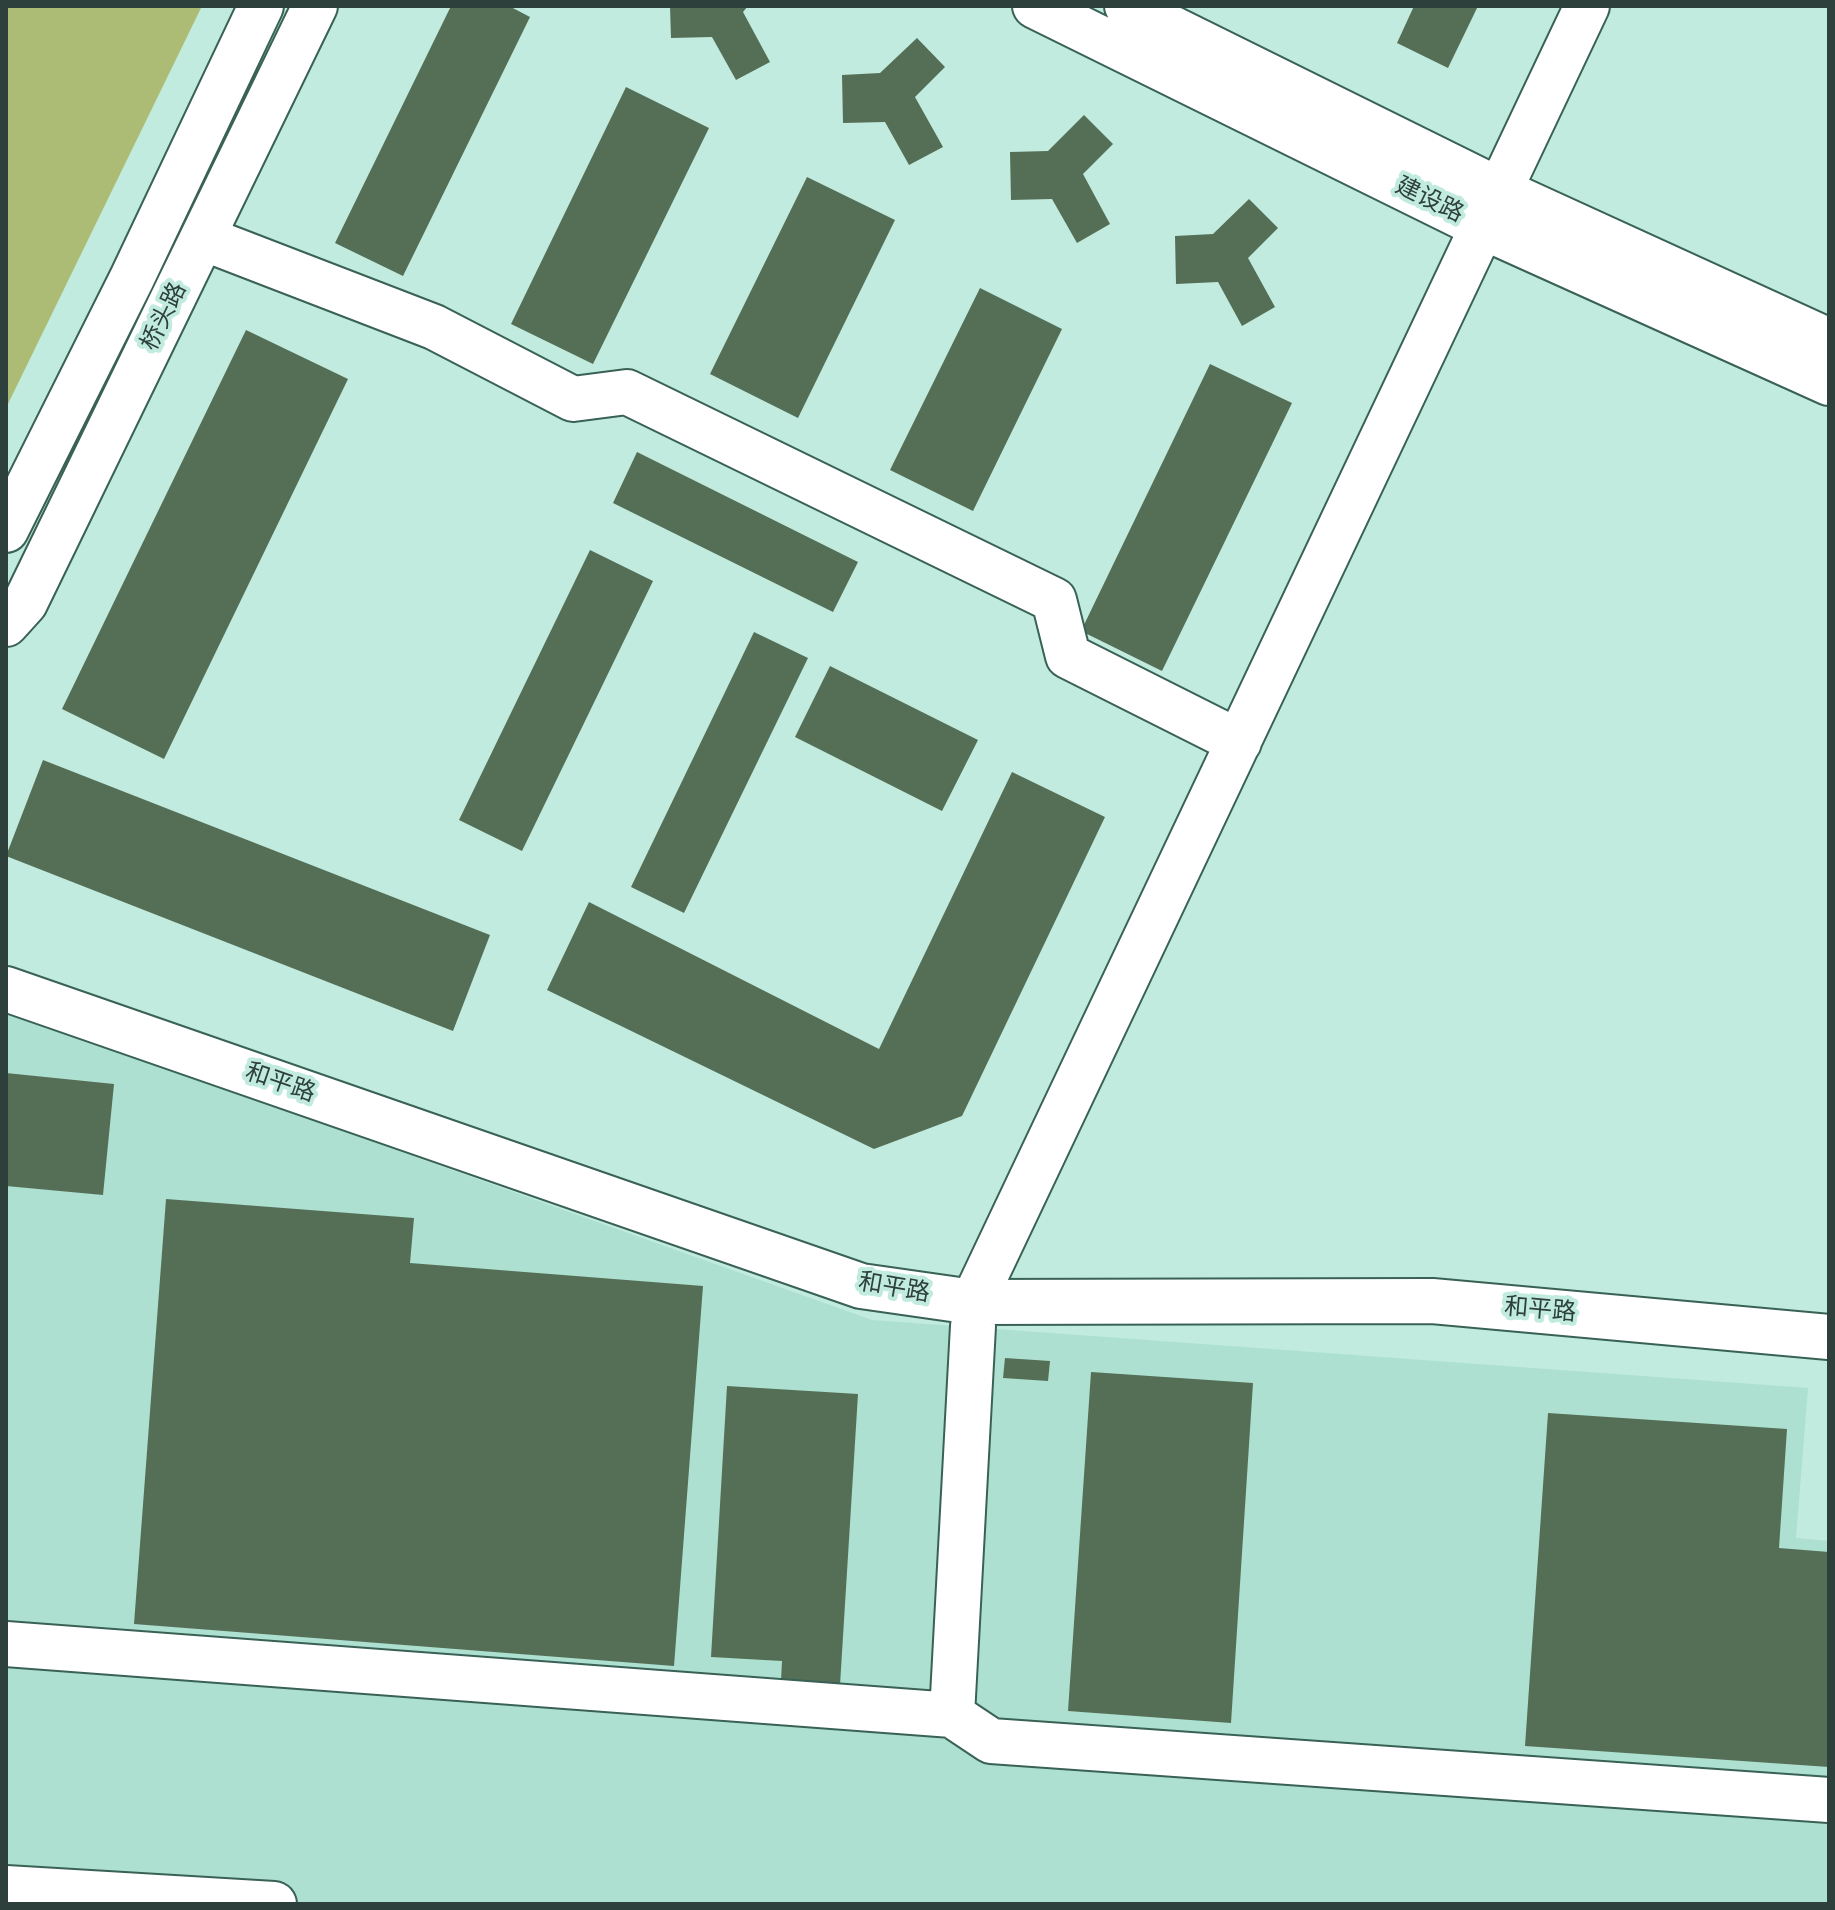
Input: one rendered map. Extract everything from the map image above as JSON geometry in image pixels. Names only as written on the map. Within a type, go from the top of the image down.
[{"type":"street","name":"桥头路","points":[[6,530],[132,278],[261,6]]},
{"type":"street","name":"桥头路","points":[[6,624],[25,603],[315,6]]},
{"type":"street","name":"建设路","points":[[1035,6],[1492,209],[1829,341]]},
{"type":"street","name":"建设路","points":[[1127,6],[1492,209],[1829,383]]},
{"type":"street","points":[[952,1715],[973,1314],[1587,6]]},
{"type":"street","points":[[203,238],[434,327],[573,399],[627,392],[1054,600],[1068,656],[1239,742]]},
{"type":"street","name":"和平路","points":[[6,989],[861,1286],[973,1314],[1432,1301],[1829,1337]]},
{"type":"street","points":[[6,1644],[952,1715],[991,1741],[1829,1800]]},
{"type":"street","points":[[6,1888],[274,1904]]},
{"type":"shaded area","points":[[6,1011],[872,1320],[1808,1388],[1796,1538],[1829,1541],[1829,1904],[6,1904]]},
{"type":"green space","points":[[6,6],[202,6],[6,408]]},
{"type":"building","points":[[451,6],[509,6],[530,17],[403,276],[335,243]]},
{"type":"building","points":[[670,6],[748,6],[743,12],[770,62],[736,80],[712,37],[671,38]]},
{"type":"building","points":[[1414,6],[1478,6],[1448,68],[1397,43]]},
{"type":"building","points":[[917,38],[945,67],[915,97],[943,147],[909,165],[885,122],[843,123],[842,75],[880,73]]},
{"type":"building","points":[[626,87],[709,128],[593,364],[511,324]]},
{"type":"building","points":[[1084,115],[1113,144],[1083,174],[1110,224],[1077,243],[1052,199],[1011,200],[1010,152],[1048,151]]},
{"type":"building","points":[[807,177],[895,220],[798,418],[710,374]]},
{"type":"building","points":[[1249,199],[1278,228],[1248,258],[1275,307],[1242,326],[1218,282],[1176,284],[1175,236],[1213,234]]},
{"type":"building","points":[[980,288],[1062,329],[973,511],[890,470]]},
{"type":"building","points":[[246,330],[348,379],[164,759],[62,709]]},
{"type":"building","points":[[1210,364],[1292,403],[1162,671],[1081,631]]},
{"type":"building","points":[[637,452],[858,562],[833,612],[613,503]]},
{"type":"building","points":[[590,550],[653,581],[522,851],[459,820]]},
{"type":"building","points":[[754,632],[808,658],[684,913],[631,887]]},
{"type":"building","points":[[830,666],[978,740],[942,811],[795,737]]},
{"type":"building","points":[[43,760],[490,935],[453,1031],[6,856]]},
{"type":"building","points":[[1012,772],[1105,817],[962,1116],[874,1149],[547,990],[589,902],[879,1049]]},
{"type":"building","points":[[6,1073],[114,1084],[103,1195],[6,1186]]},
{"type":"building","points":[[166,1199],[414,1218],[410,1263],[703,1286],[674,1666],[134,1624]]},
{"type":"building","points":[[1005,1358],[1050,1361],[1048,1381],[1003,1378]]},
{"type":"building","points":[[1091,1372],[1253,1383],[1231,1723],[1068,1711]]},
{"type":"building","points":[[727,1386],[858,1394],[840,1685],[781,1681],[782,1661],[711,1657]]},
{"type":"building","points":[[1548,1413],[1787,1429],[1779,1548],[1829,1552],[1829,1767],[1525,1746]]}]
